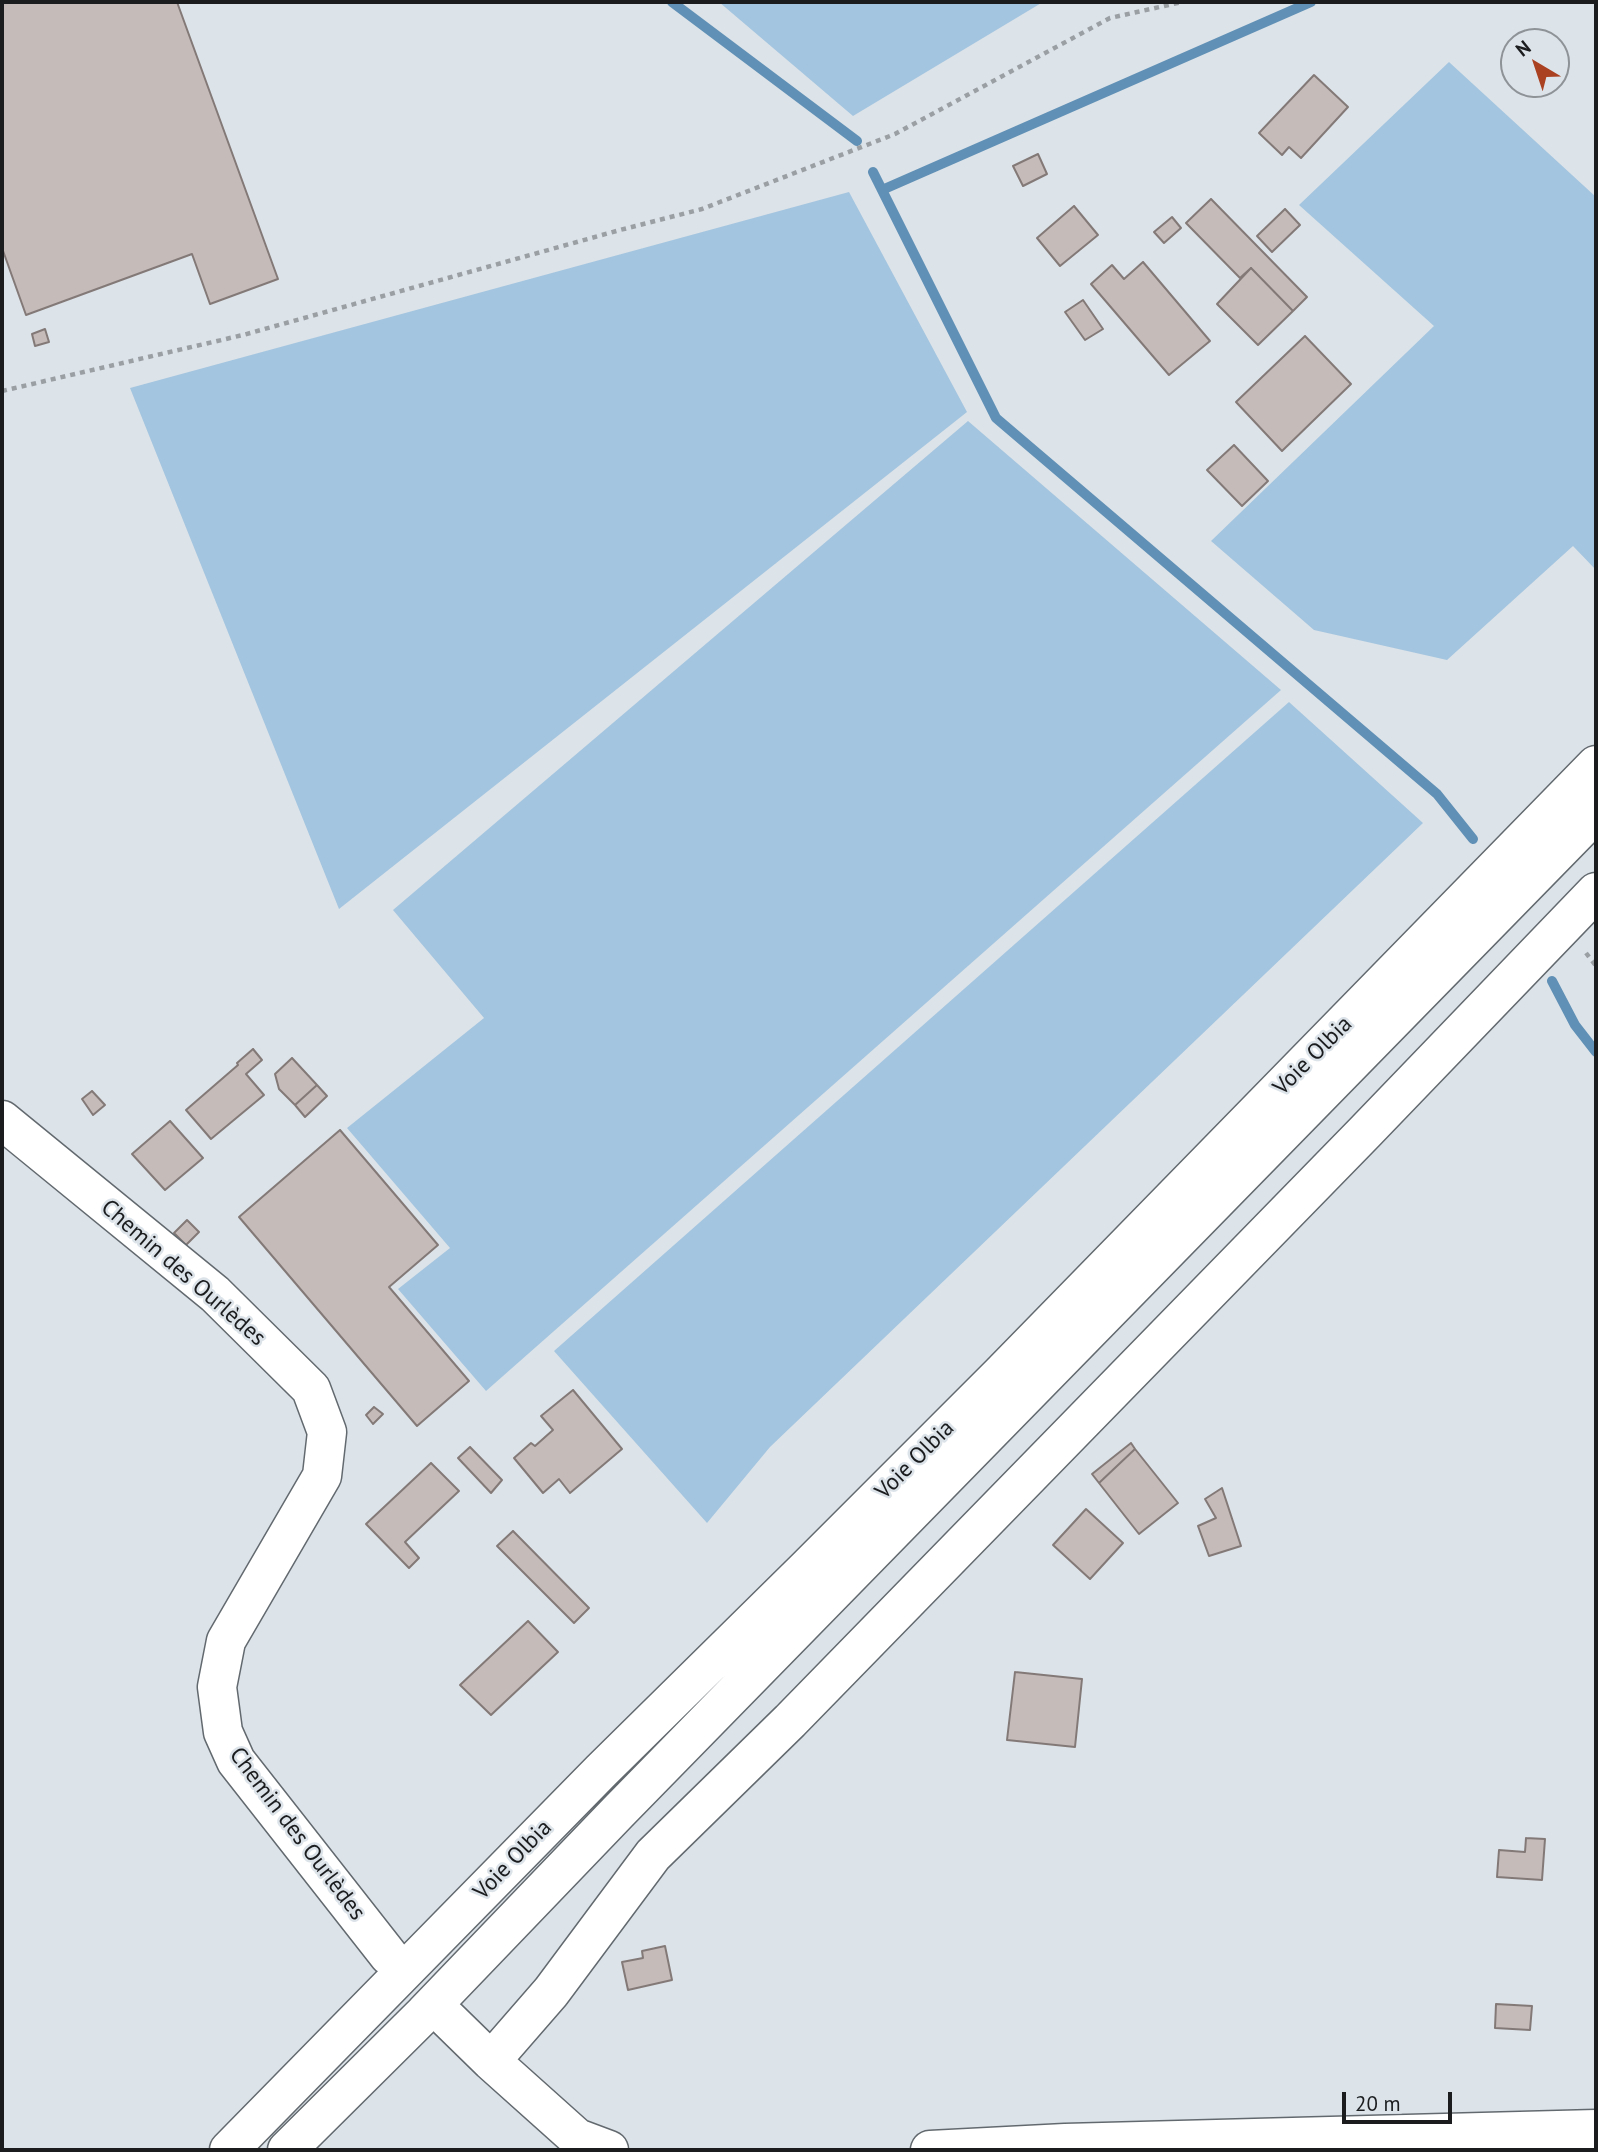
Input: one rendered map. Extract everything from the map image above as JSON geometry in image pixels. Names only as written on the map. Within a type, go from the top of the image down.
[{"type":"main road","name":"Voie Olbia","points":[[229,2150],[600,1771],[1001,1374],[1596,765]]},
{"type":"main road","name":"Voie Olbia","points":[[287,2150],[424,2014],[618,1812],[1596,813]]},
{"type":"main road","points":[[491,2061],[551,1992],[653,1855],[790,1721],[1365,1132],[1596,891]]},
{"type":"main road","name":"Chemin des Ourlèdes","points":[[2,1120],[215,1294],[311,1389],[327,1433],[322,1476],[226,1641],[217,1687],[221,1720],[223,1732],[236,1761],[389,1956]]},
{"type":"main road","points":[[448,2019],[577,2138],[610,2150]]},
{"type":"main road","points":[[930,2150],[1065,2143],[1596,2129]]},
{"type":"path","points":[[2,391],[243,335],[702,209],[895,134],[1111,18],[1182,2]]},
{"type":"shaded area","points":[[719,2],[1043,2],[853,116]]},
{"type":"shaded area","points":[[1449,62],[1596,197],[1596,570],[1573,546],[1447,660],[1314,630],[1211,541],[1434,326],[1299,205]]},
{"type":"shaded area","points":[[849,192],[967,412],[339,909],[130,388]]},
{"type":"shaded area","points":[[968,421],[1281,690],[486,1391],[398,1289],[450,1248],[347,1128],[484,1018],[393,910]]},
{"type":"shaded area","points":[[1289,702],[1423,823],[770,1447],[707,1523],[554,1351]]},
{"type":"building","points":[[2,2],[177,2],[278,279],[210,304],[192,254],[26,315],[2,248]]},
{"type":"building","points":[[1314,75],[1348,107],[1301,158],[1289,147],[1282,155],[1259,133]]},
{"type":"building","points":[[1038,154],[1047,174],[1023,186],[1013,166]]},
{"type":"building","points":[[1211,199],[1307,297],[1293,311],[1251,268],[1240,278],[1186,223]]},
{"type":"building","points":[[1074,206],[1098,235],[1060,266],[1037,238]]},
{"type":"building","points":[[1285,209],[1300,225],[1272,252],[1257,236]]},
{"type":"building","points":[[1172,217],[1181,228],[1164,243],[1154,232]]},
{"type":"building","points":[[1143,262],[1210,341],[1169,375],[1091,284],[1112,265],[1124,279]]},
{"type":"building","points":[[1251,268],[1293,311],[1258,345],[1217,304]]},
{"type":"building","points":[[1083,300],[1103,329],[1085,340],[1065,312]]},
{"type":"building","points":[[45,329],[49,342],[35,346],[32,334]]},
{"type":"building","points":[[1305,336],[1351,384],[1282,451],[1236,402]]},
{"type":"building","points":[[1234,445],[1268,481],[1242,506],[1207,470]]},
{"type":"building","points":[[253,1049],[262,1060],[246,1074],[264,1095],[211,1139],[186,1110]]},
{"type":"building","points":[[292,1058],[317,1085],[295,1105],[279,1089],[275,1074]]},
{"type":"building","points":[[317,1085],[327,1096],[305,1117],[295,1105]]},
{"type":"building","points":[[92,1091],[105,1105],[93,1115],[82,1099]]},
{"type":"building","points":[[170,1121],[203,1158],[165,1190],[132,1154]]},
{"type":"building","points":[[340,1130],[438,1245],[389,1287],[469,1381],[417,1426],[239,1217]]},
{"type":"building","points":[[187,1220],[199,1232],[186,1245],[174,1233]]},
{"type":"building","points":[[573,1390],[622,1449],[570,1493],[559,1479],[543,1493],[514,1458],[531,1443],[535,1446],[553,1430],[541,1416]]},
{"type":"building","points":[[374,1407],[383,1414],[373,1424],[366,1415]]},
{"type":"building","points":[[1131,1443],[1135,1449],[1099,1483],[1092,1474]]},
{"type":"building","points":[[470,1447],[502,1480],[491,1493],[458,1458]]},
{"type":"building","points":[[1135,1449],[1178,1503],[1139,1534],[1099,1483]]},
{"type":"building","points":[[431,1463],[459,1491],[405,1542],[419,1558],[409,1568],[366,1524]]},
{"type":"building","points":[[1222,1488],[1241,1546],[1209,1556],[1198,1526],[1216,1518],[1205,1499]]},
{"type":"building","points":[[1086,1509],[1123,1543],[1090,1579],[1053,1545]]},
{"type":"building","points":[[513,1531],[589,1608],[574,1623],[497,1546]]},
{"type":"building","points":[[528,1621],[558,1652],[491,1715],[460,1685]]},
{"type":"building","points":[[1015,1672],[1082,1679],[1075,1747],[1007,1740]]},
{"type":"building","points":[[1526,1838],[1545,1839],[1542,1880],[1497,1877],[1499,1850],[1525,1852]]},
{"type":"building","points":[[665,1946],[672,1980],[628,1990],[622,1962],[643,1958],[642,1951]]},
{"type":"building","points":[[1496,2004],[1532,2006],[1530,2030],[1495,2028]]},
{"type":"waterway","points":[[672,2],[857,141]]},
{"type":"waterway","points":[[882,190],[1311,2]]},
{"type":"waterway","points":[[873,172],[996,418],[1437,794],[1473,839]]},
{"type":"waterway","points":[[1552,981],[1575,1025],[1596,1052]]}]
